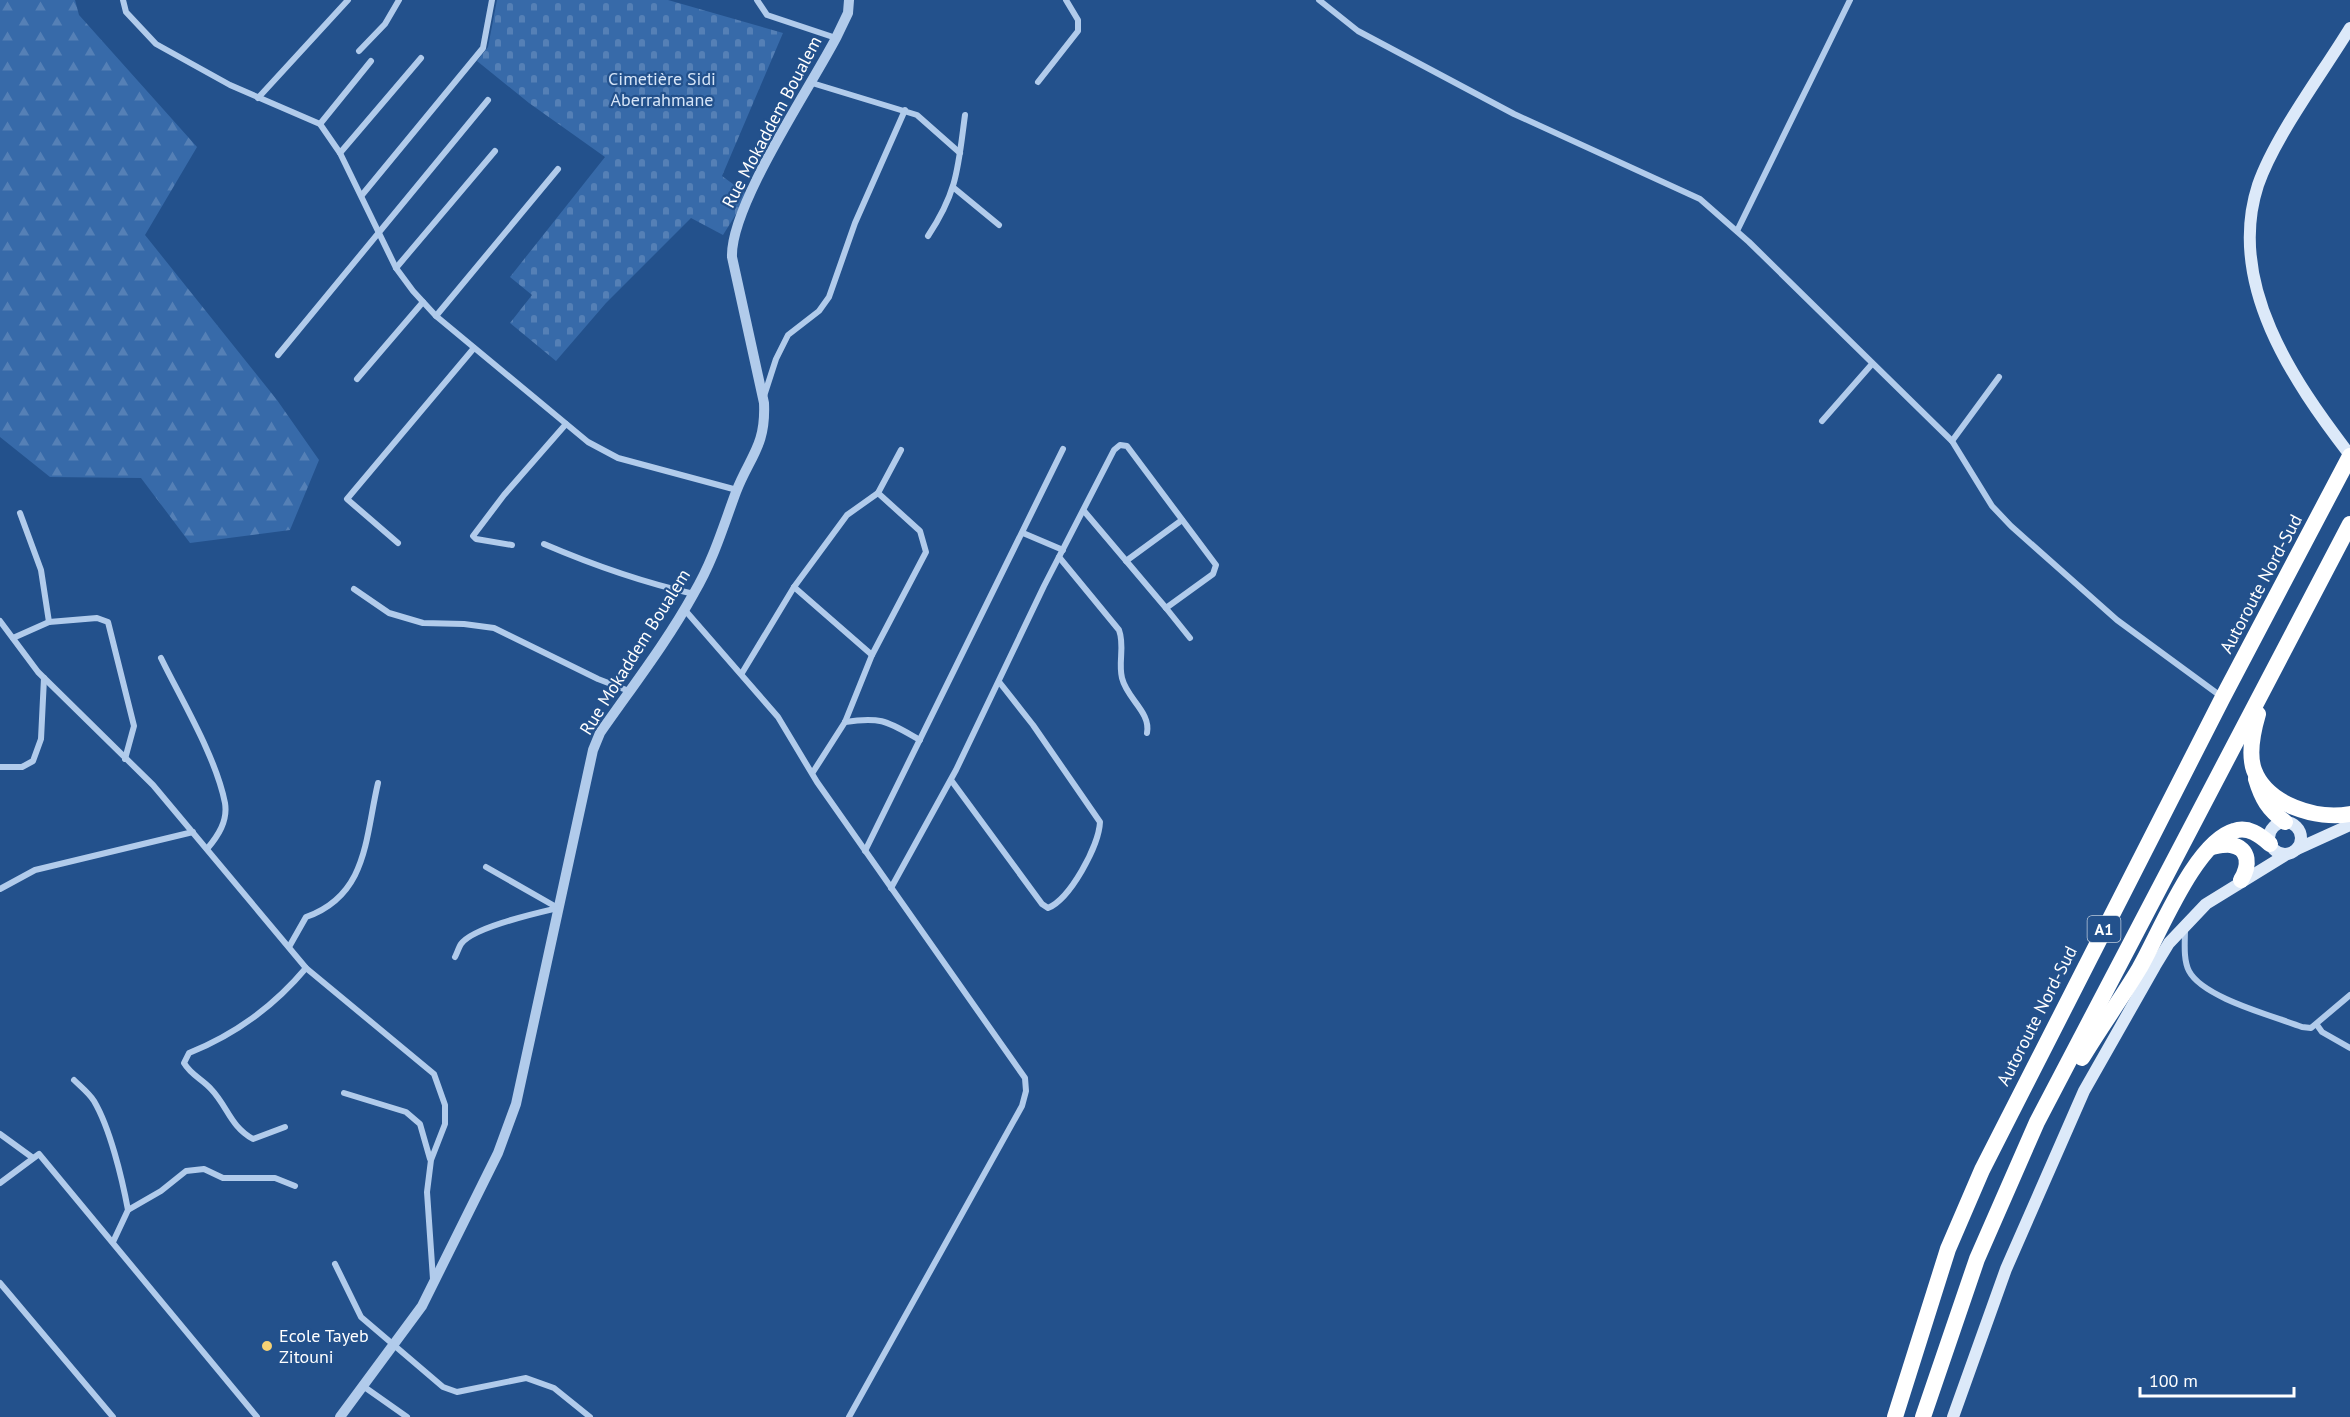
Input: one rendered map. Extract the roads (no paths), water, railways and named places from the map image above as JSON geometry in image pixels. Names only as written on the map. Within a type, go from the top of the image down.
[{"type":"highway","name":"Autoroute Nord-Sud","points":[[1895,1417],[1948,1249],[1982,1170],[2223,697],[2350,455]]},
{"type":"highway","name":"A1","points":[[1923,1417],[1973,1270],[2037,1122],[2350,524]]},
{"type":"highway","points":[[2266,686],[2251,744],[2254,771],[2262,799],[2270,810],[2290,823]]},
{"type":"highway","points":[[2254,771],[2277,797],[2298,810],[2335,817],[2350,814]]},
{"type":"highway","points":[[2037,1122],[2067,1083],[2139,968],[2185,883],[2211,847],[2234,830],[2250,830],[2270,844]]},
{"type":"highway","points":[[2211,847],[2231,845],[2241,850],[2248,859],[2248,869],[2241,880]]},
{"type":"main road","points":[[2350,28],[2272,154],[2253,206],[2251,248],[2258,291],[2276,342],[2293,374],[2350,455]]},
{"type":"main road","points":[[2263,868],[2270,858],[2272,829],[2290,823],[2328,838]]},
{"type":"main road","points":[[2290,823],[2301,834],[2292,852]]},
{"type":"main road","points":[[1953,1417],[2006,1269],[2084,1091],[2155,966],[2185,924],[2206,904],[2241,880],[2292,852],[2328,838],[2350,825]]},
{"type":"main road","points":[[2270,844],[2277,852],[2292,852]]},
{"type":"street","points":[[123,0],[126,12],[156,44],[258,98],[320,124],[340,153],[396,268],[423,302],[436,316],[588,442],[618,458],[737,490]]},
{"type":"street","points":[[258,98],[348,0]]},
{"type":"street","points":[[359,51],[385,24],[399,0]]},
{"type":"street","points":[[362,195],[483,48],[492,0]]},
{"type":"street","points":[[757,0],[767,15],[836,38]]},
{"type":"street","name":"Rue Mokaddem Boualem","points":[[340,1417],[422,1306],[493,1164],[516,1104],[593,750],[600,733],[694,594],[717,548],[737,490],[755,457],[765,423],[763,400],[734,267],[731,242],[750,195],[836,38],[848,13],[849,0]]},
{"type":"street","points":[[1038,82],[1078,31],[1078,20],[1066,0]]},
{"type":"street","points":[[1319,0],[1358,31],[1514,114],[1700,199],[1737,231],[1952,441],[1992,506],[2011,526],[2117,620],[2223,697]]},
{"type":"street","points":[[1737,231],[1850,0]]},
{"type":"street","points":[[340,153],[421,58]]},
{"type":"street","points":[[320,124],[371,61]]},
{"type":"street","points":[[813,83],[918,115],[960,153]]},
{"type":"street","points":[[278,355],[488,100]]},
{"type":"street","points":[[763,400],[776,359],[788,335],[819,311],[829,297],[855,223],[905,110]]},
{"type":"street","points":[[928,236],[949,203],[954,188],[965,115]]},
{"type":"street","points":[[396,268],[495,151]]},
{"type":"street","points":[[436,316],[558,168]]},
{"type":"street","points":[[954,188],[999,225]]},
{"type":"street","points":[[357,379],[423,302]]},
{"type":"street","points":[[398,543],[347,500],[474,348]]},
{"type":"street","points":[[1822,421],[1872,364]]},
{"type":"street","points":[[1952,441],[1999,377]]},
{"type":"street","points":[[512,545],[476,539],[473,536],[566,424]]},
{"type":"street","points":[[891,888],[951,780],[1113,450],[1120,446],[1127,446],[1210,556],[1216,569],[1166,608]]},
{"type":"street","points":[[865,851],[1063,449]]},
{"type":"street","points":[[742,673],[794,586],[847,515],[878,493],[901,450]]},
{"type":"street","points":[[813,772],[845,722],[872,655],[926,552],[920,531],[878,493]]},
{"type":"street","points":[[1084,511],[1190,638]]},
{"type":"street","points":[[20,513],[41,570],[49,622]]},
{"type":"street","points":[[1126,561],[1182,519]]},
{"type":"street","points":[[1023,533],[1063,550]]},
{"type":"street","points":[[544,544],[603,569],[694,594]]},
{"type":"street","points":[[1059,557],[1119,630],[1123,649],[1122,678],[1131,698],[1145,716],[1149,725],[1147,734]]},
{"type":"street","points":[[794,586],[872,655]]},
{"type":"street","points":[[354,590],[388,613],[423,623],[464,624],[494,628],[598,679],[629,691]]},
{"type":"street","points":[[684,609],[778,717],[865,851],[1025,1078],[1026,1091],[1022,1106],[1006,1138],[849,1417]]},
{"type":"street","points":[[13,638],[49,622],[97,618],[108,622],[134,726],[125,759]]},
{"type":"street","points":[[0,621],[44,678],[153,785],[306,968],[434,1074],[445,1105],[445,1124],[431,1160],[427,1192],[433,1282]]},
{"type":"street","points":[[161,658],[208,753],[225,804],[219,835],[207,849]]},
{"type":"street","points":[[0,767],[22,767],[33,760],[41,739],[44,678]]},
{"type":"street","points":[[951,780],[1042,904],[1048,908],[1054,906],[1072,887],[1096,837],[1100,822],[1033,725],[1000,683]]},
{"type":"street","points":[[845,722],[875,718],[885,720],[920,740]]},
{"type":"street","points":[[289,947],[306,917],[320,912],[340,898],[352,883],[361,865],[378,783]]},
{"type":"street","points":[[0,889],[35,870],[193,832]]},
{"type":"street","points":[[486,867],[559,908]]},
{"type":"street","points":[[455,957],[462,942],[481,931],[559,908]]},
{"type":"street","points":[[2185,924],[2185,952],[2190,971],[2201,983],[2218,994],[2302,1027],[2317,1025],[2350,995]]},
{"type":"street","points":[[285,1127],[253,1139],[243,1133],[230,1120],[222,1102],[210,1088],[190,1073],[184,1063],[189,1053],[213,1043],[287,991],[306,968]]},
{"type":"street","points":[[2317,1025],[2322,1032],[2350,1048]]},
{"type":"street","points":[[74,1080],[92,1098],[102,1116],[122,1179],[128,1210]]},
{"type":"street","points":[[344,1093],[406,1112],[420,1124],[431,1160]]},
{"type":"street","points":[[0,1134],[33,1158]]},
{"type":"street","points":[[0,1183],[39,1154],[257,1417]]},
{"type":"street","points":[[113,1242],[128,1210],[160,1191],[186,1171],[204,1169],[223,1178],[275,1178],[296,1186]]},
{"type":"street","points":[[335,1264],[362,1317],[443,1387],[457,1392],[526,1378],[554,1389],[590,1417]]},
{"type":"street","points":[[0,1283],[113,1417]]},
{"type":"street","points":[[363,1386],[407,1417]]},
{"type":"place","name":"Ecole Tayeb Zitouni","points":[[267,1346]]},
{"type":"park label","name":"Cimetière Sidi Aberrahmane","points":[[662,89]]}]
